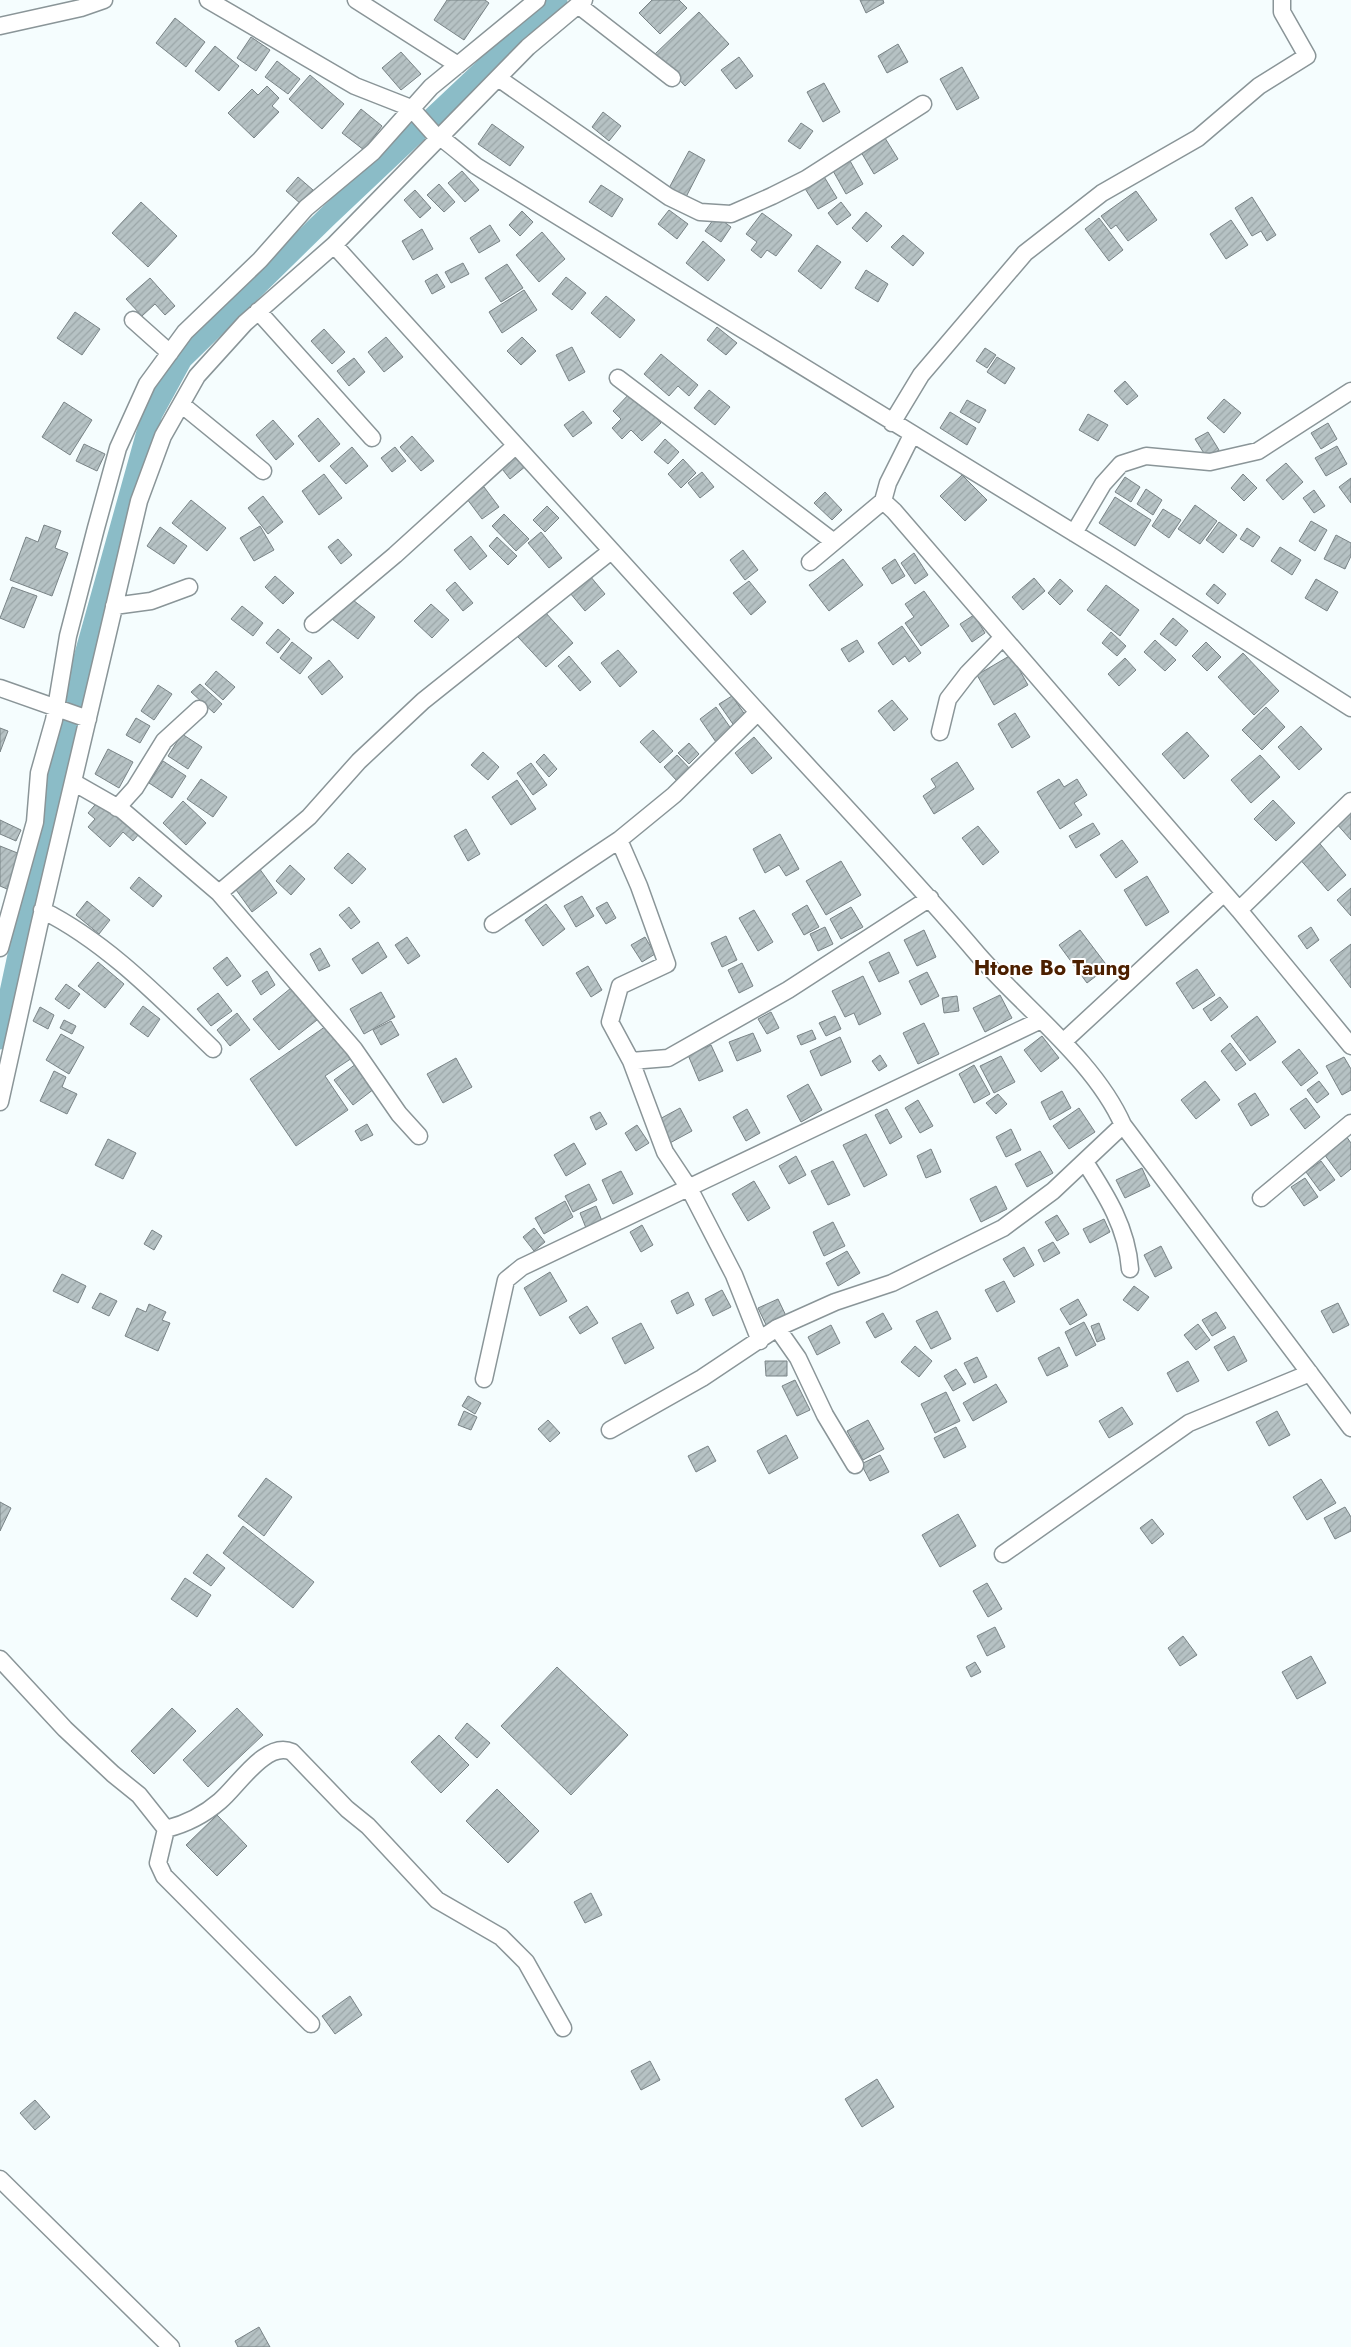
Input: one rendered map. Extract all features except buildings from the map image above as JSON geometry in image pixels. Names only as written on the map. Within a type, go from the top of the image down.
[{"type":"street","points":[[0,26],[82,8],[104,0]]},
{"type":"street","points":[[208,0],[355,86],[415,113],[456,152],[476,166],[1074,533],[1351,708]]},
{"type":"street","points":[[356,0],[458,66]]},
{"type":"street","points":[[0,948],[35,822],[39,773],[60,708],[68,636],[118,448],[147,384],[185,332],[260,260],[306,208],[415,113],[432,87],[537,0]]},
{"type":"street","points":[[892,422],[921,375],[1025,253],[1102,193],[1198,138],[1259,86],[1307,56],[1282,12],[1282,0]]},
{"type":"street","points":[[0,1102],[6,1039],[42,910],[73,782],[86,717],[139,501],[163,436],[197,376],[258,311],[334,245],[438,135],[528,47],[583,6],[600,23],[672,78]]},
{"type":"street","points":[[498,78],[669,197],[700,212],[708,213],[731,214],[806,179],[923,104]]},
{"type":"street","points":[[334,245],[515,446],[930,898],[978,955],[1041,1020],[1068,1038],[1114,1104],[1123,1125],[1351,1428]]},
{"type":"street","points":[[258,311],[372,438]]},
{"type":"street","points":[[133,320],[170,354]]},
{"type":"street","points":[[618,378],[834,542]]},
{"type":"street","points":[[1074,533],[1103,484],[1121,464],[1146,456],[1210,462],[1258,451],[1351,392]]},
{"type":"street","points":[[181,404],[263,471]]},
{"type":"street","points":[[810,562],[883,501],[888,484],[912,435]]},
{"type":"street","points":[[313,624],[395,555],[515,446]]},
{"type":"street","points":[[883,501],[894,511],[1223,894],[1239,910],[1351,1046]]},
{"type":"street","points":[[219,893],[309,817],[359,760],[423,700],[611,551]]},
{"type":"street","points":[[114,606],[150,601],[189,588]]},
{"type":"street","points":[[940,732],[948,699],[968,673],[1003,637]]},
{"type":"street","points":[[0,688],[86,717]]},
{"type":"street","points":[[117,808],[135,788],[164,741],[199,709]]},
{"type":"street","points":[[493,924],[619,840],[674,795],[758,712]]},
{"type":"street","points":[[73,782],[117,808],[184,861],[219,893],[354,1049],[399,1114],[419,1136]]},
{"type":"street","points":[[1239,910],[1351,801]]},
{"type":"street","points":[[619,840],[667,964],[620,986],[610,1022],[631,1061],[665,1152],[689,1188],[734,1275],[760,1341]]},
{"type":"street","points":[[1068,1038],[1223,894]]},
{"type":"street","points":[[631,1061],[668,1058],[788,990],[930,898]]},
{"type":"street","points":[[42,910],[64,921],[134,973],[213,1049]]},
{"type":"street","points":[[484,1379],[506,1280],[522,1267],[1041,1020]]},
{"type":"street","points":[[1261,1198],[1351,1123]]},
{"type":"street","points":[[610,1430],[702,1378],[777,1328],[834,1302],[892,1283],[1003,1228],[1053,1191],[1123,1125]]},
{"type":"street","points":[[1085,1162],[1111,1202],[1129,1250],[1130,1269]]},
{"type":"street","points":[[777,1328],[798,1358],[825,1415],[856,1465]]},
{"type":"street","points":[[1003,1554],[1190,1422],[1310,1373]]},
{"type":"street","points":[[0,1658],[65,1728],[113,1774],[139,1795],[166,1829]]},
{"type":"street","points":[[166,1829],[184,1824],[220,1801],[250,1768],[278,1749],[284,1748],[292,1752],[347,1809],[368,1826],[437,1900],[501,1937],[526,1962],[563,2028]]},
{"type":"street","points":[[166,1829],[158,1862],[164,1876],[311,2024]]},
{"type":"street","points":[[0,2179],[171,2347]]},
{"type":"waterway","points":[[0,1039],[75,690],[152,414],[182,359],[327,217],[557,0]]},
{"type":"district","name":"Htone Bo Taung","points":[[1052,968]]}]
